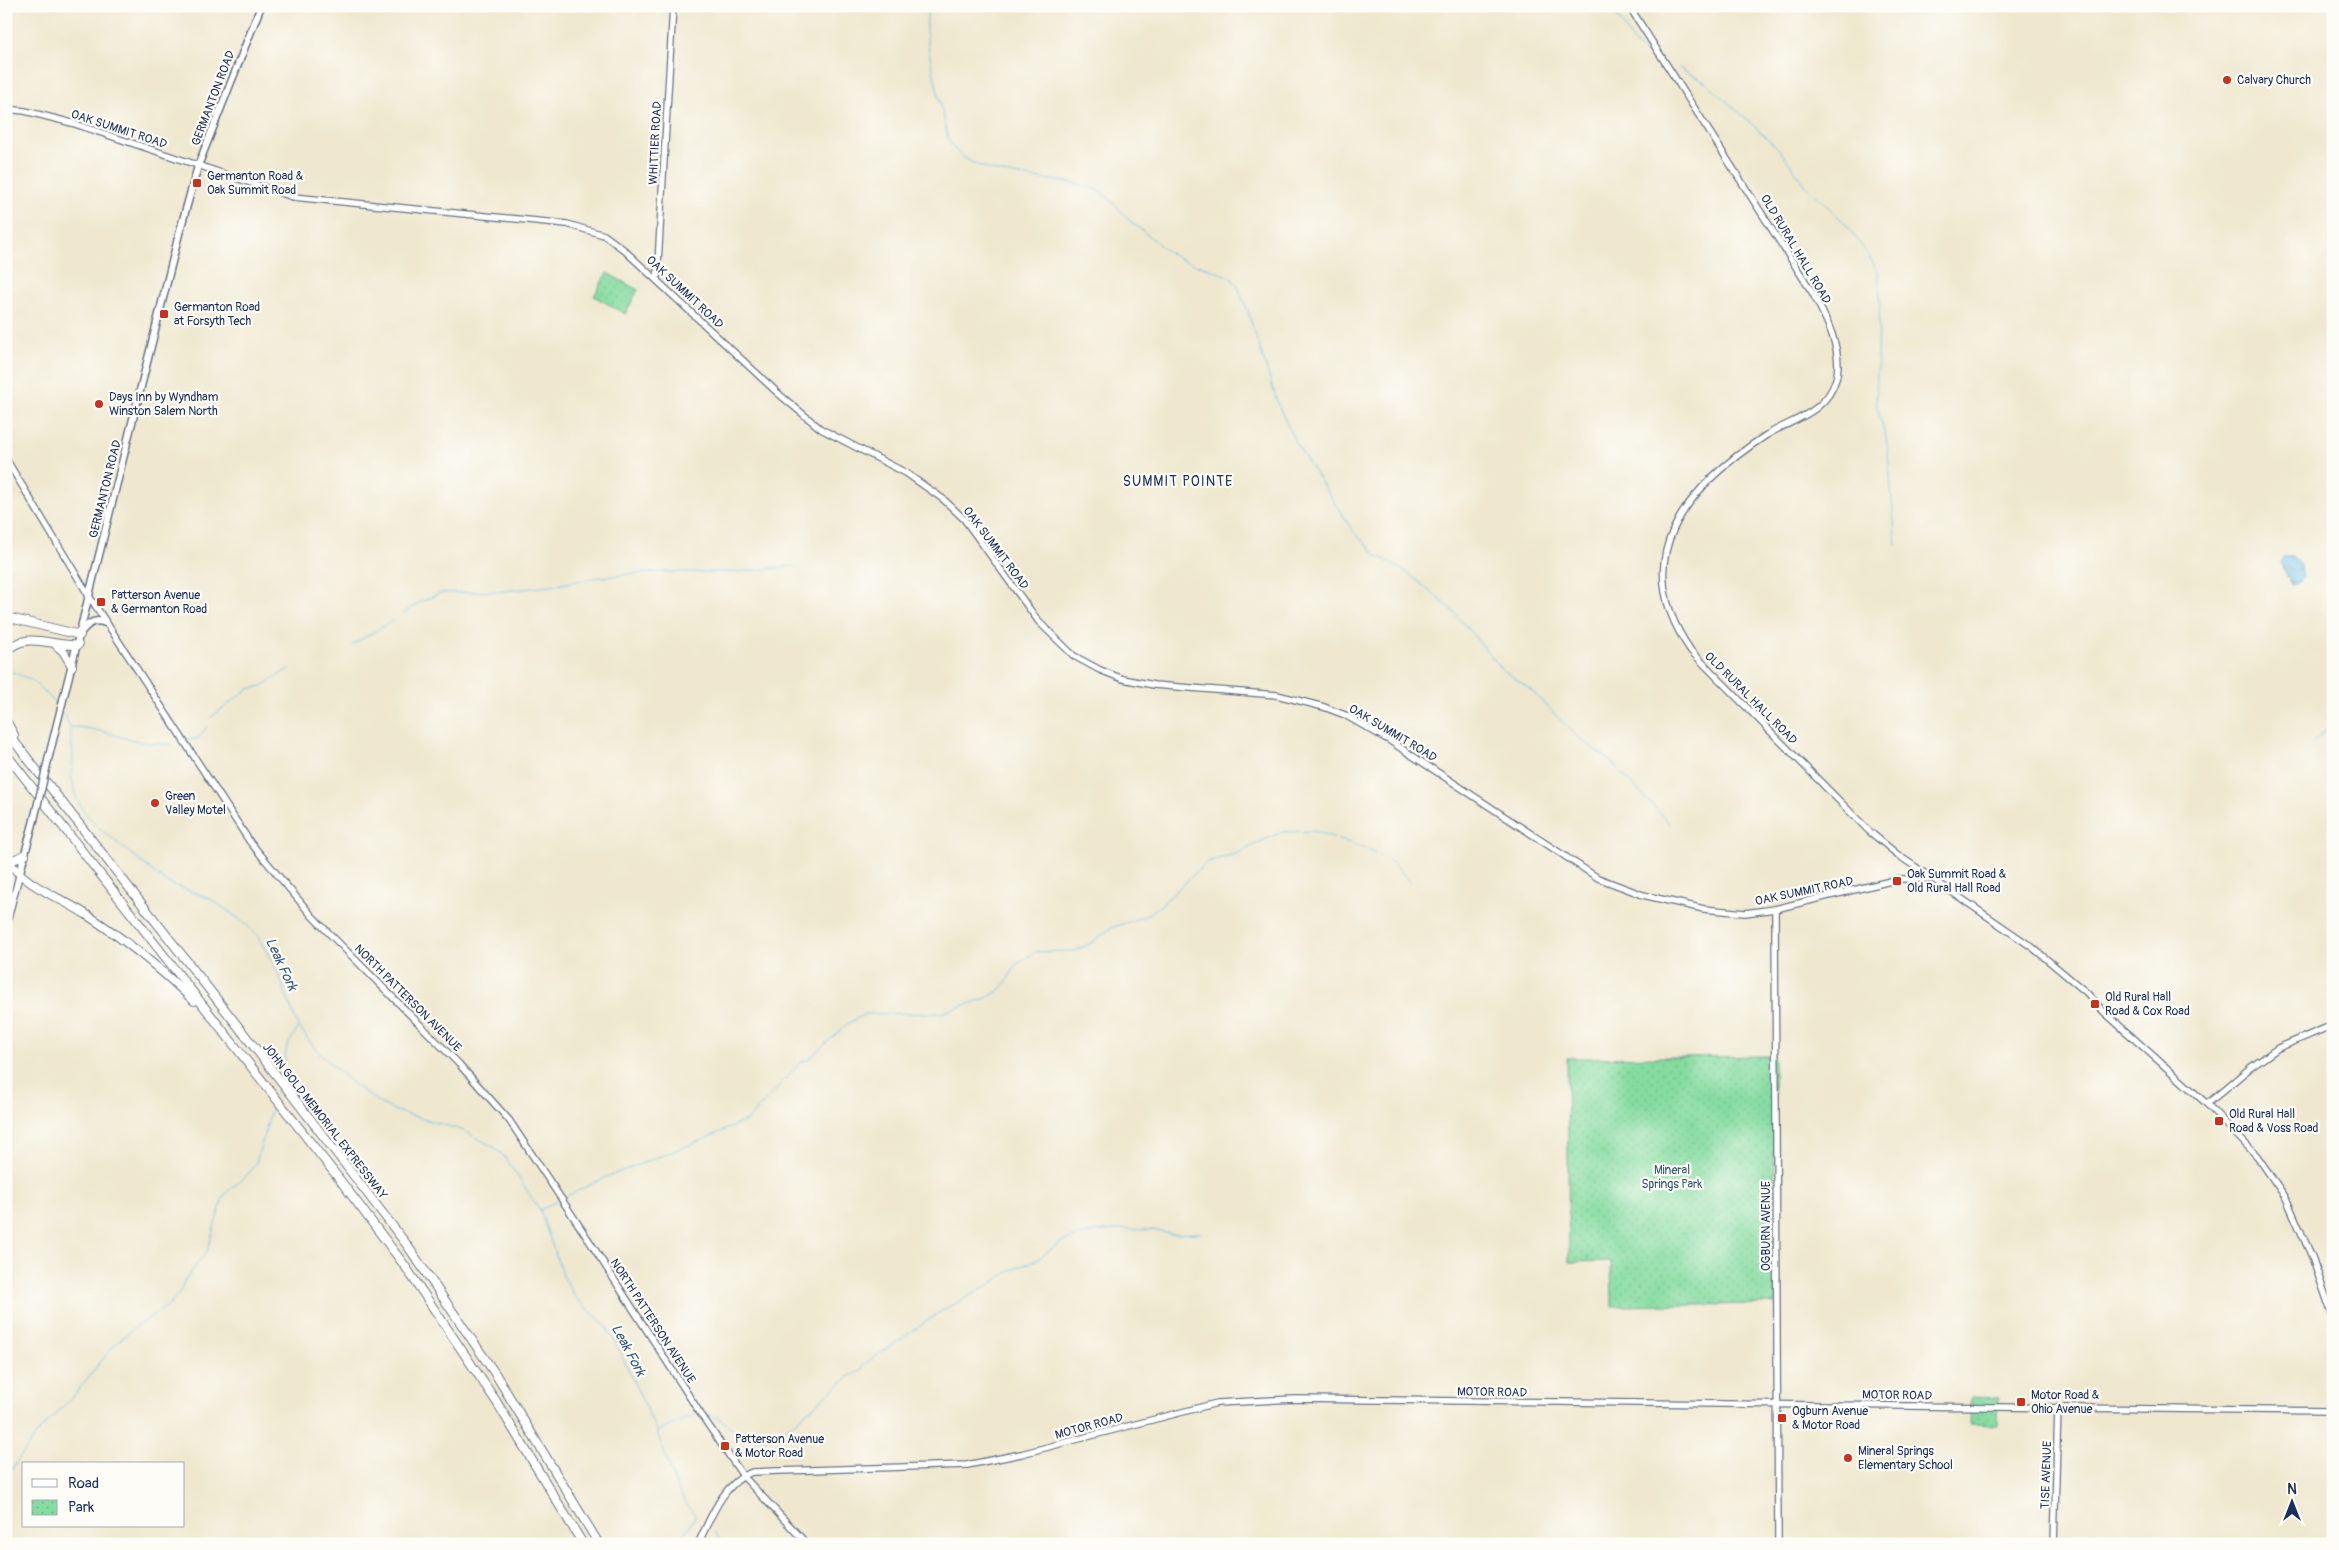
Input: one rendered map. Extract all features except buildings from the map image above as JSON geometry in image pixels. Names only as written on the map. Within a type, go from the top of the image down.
[{"type":"highway","points":[[6,617],[81,633]]},
{"type":"highway","points":[[6,651],[17,643],[31,639],[55,644],[78,645]]},
{"type":"highway","points":[[55,644],[64,652],[72,666]]},
{"type":"highway","points":[[6,721],[27,756]]},
{"type":"highway","name":"JOHN GOLD MEMORIAL EXPRESSWAY","points":[[6,731],[287,1088],[437,1287],[525,1420],[599,1544]]},
{"type":"highway","name":"JOHN GOLD MEMORIAL EXPRESSWAY","points":[[6,754],[340,1180],[436,1310],[496,1401],[583,1544]]},
{"type":"highway","points":[[6,859],[13,860],[25,855]]},
{"type":"highway","points":[[6,859],[19,876],[86,914],[124,940],[165,974],[215,1021]]},
{"type":"main road","name":"GERMANTON ROAD","points":[[6,926],[81,633],[179,234],[198,166],[261,6]]},
{"type":"main road","name":"WHITTIER ROAD","points":[[657,280],[672,6]]},
{"type":"main road","name":"OLD RURAL HALL ROAD","points":[[1629,6],[1812,292],[1824,315],[1834,342],[1837,360],[1836,378],[1827,398],[1811,414],[1767,435],[1725,464],[1689,502],[1666,542],[1662,570],[1664,593],[1669,613],[1690,651],[1869,832],[1932,879],[2032,947],[2087,993],[2103,1011],[2207,1104],[2257,1156],[2286,1198],[2312,1257],[2333,1317]]},
{"type":"main road","name":"OAK SUMMIT ROAD","points":[[6,109],[25,111],[72,123],[293,198],[576,226],[596,232],[612,240],[780,395],[821,429],[906,473],[943,498],[964,519],[1039,622],[1074,656],[1100,670],[1123,679],[1154,685],[1277,695],[1324,707],[1345,715],[1387,739],[1598,878],[1643,895],[1697,908],[1745,913],[1775,909],[1899,879],[1932,879]]},
{"type":"main road","name":"NORTH PATTERSON AVENUE","points":[[6,459],[107,624],[200,768],[269,867],[313,916],[458,1064],[509,1120],[743,1476],[807,1544]]},
{"type":"main road","points":[[81,633],[92,622],[100,621],[107,624]]},
{"type":"main road","name":"OGBURN AVENUE","points":[[1775,909],[1778,1544]]},
{"type":"main road","points":[[2207,1104],[2250,1068],[2278,1048],[2333,1025]]},
{"type":"main road","name":"MOTOR ROAD","points":[[743,1476],[764,1471],[902,1469],[967,1465],[1022,1454],[1228,1401],[1295,1399],[2333,1411]]},
{"type":"main road","name":"TISE AVENUE","points":[[2054,1544],[2058,1408]]},
{"type":"main road","points":[[698,1544],[724,1495],[743,1476]]},
{"type":"green space","points":[[607,273],[638,290],[625,314],[594,296]]},
{"type":"green space","name":"Mineral Springs Park","points":[[1774,1056],[1775,1304],[1612,1306],[1611,1261],[1569,1262],[1567,1058]]},
{"type":"green space","points":[[1971,1397],[1998,1398],[1998,1425],[1970,1424]]},
{"type":"water","points":[[2283,557],[2293,557],[2301,565],[2303,578],[2297,583],[2291,585],[2281,562]]},
{"type":"waterway","points":[[928,6],[926,30],[929,52],[948,139],[958,153],[973,163],[991,170],[1090,187],[1112,201],[1130,221],[1168,252],[1183,260],[1231,278],[1237,285],[1247,309],[1278,404],[1295,442],[1353,531],[1376,555],[1408,573],[1451,609],[1502,669],[1531,690],[1574,734],[1610,761],[1670,824]]},
{"type":"waterway","points":[[1610,6],[1636,45],[1664,68]]},
{"type":"waterway","points":[[1679,68],[1708,84],[1778,148],[1807,187],[1845,223],[1878,272],[1880,298],[1876,403],[1887,442],[1896,544]]},
{"type":"waterway","points":[[404,613],[420,602],[441,593],[504,591],[551,586],[592,578],[653,572],[736,572],[794,566]]},
{"type":"waterway","points":[[352,645],[392,621]]},
{"type":"waterway","points":[[210,718],[248,689],[262,686],[290,668]]},
{"type":"waterway","name":"Leak Fork","points":[[12,672],[32,680],[57,704]]},
{"type":"waterway","name":"Leak Fork","points":[[64,713],[70,727],[73,759],[71,773],[75,794],[82,809],[99,828],[166,882],[211,899],[246,924],[258,937],[277,970],[297,1024],[316,1050],[353,1084],[381,1104],[396,1111],[465,1131]]},
{"type":"waterway","points":[[2313,742],[2333,723]]},
{"type":"waterway","points":[[71,727],[96,730],[146,743],[171,744]]},
{"type":"waterway","points":[[186,739],[198,739],[207,727]]},
{"type":"waterway","points":[[563,1198],[604,1178],[748,1120],[802,1061],[808,1060],[847,1024],[865,1014],[940,1013],[984,999],[999,991],[1016,965],[1035,952],[1074,951],[1091,943],[1111,928],[1142,917],[1159,907],[1207,862],[1238,853],[1281,832],[1315,831],[1372,851],[1395,864],[1410,882]]},
{"type":"waterway","points":[[282,1077],[287,1046],[299,1027]]},
{"type":"waterway","points":[[276,1094],[279,1086]]},
{"type":"waterway","points":[[6,1477],[39,1431],[72,1398],[114,1345],[135,1327],[166,1307],[178,1295],[185,1280],[207,1251],[226,1193],[248,1174],[256,1163],[274,1100]]},
{"type":"waterway","name":"Leak Fork","points":[[467,1132],[473,1136]]},
{"type":"waterway","name":"Leak Fork","points":[[475,1137],[495,1148],[504,1156],[540,1210],[563,1276],[576,1298],[605,1325],[617,1345],[657,1432],[674,1481],[683,1499],[695,1515],[691,1524],[676,1544]]},
{"type":"waterway","points":[[540,1210],[559,1200]]},
{"type":"waterway","points":[[702,1412],[717,1417],[742,1436],[771,1438],[790,1426],[850,1376],[862,1369],[863,1365],[943,1310],[986,1287],[1008,1272],[1036,1260],[1060,1243],[1094,1232],[1127,1229],[1153,1230],[1171,1234],[1201,1233]]},
{"type":"waterway","points":[[657,1432],[698,1413]]},
{"type":"waterway","name":"Leak Fork","points":[[714,1532],[724,1544]]},
{"type":"place","name":"Calvary Church","points":[[2227,80]]},
{"type":"place","name":"Germanton Road & Oak Summit Road","points":[[197,183]]},
{"type":"place","name":"Germanton Road at Forsyth Tech","points":[[164,314]]},
{"type":"place","name":"Days Inn by Wyndham Winston Salem North","points":[[99,404]]},
{"type":"place","name":"Patterson Avenue & Germanton Road","points":[[101,602]]},
{"type":"place","name":"Green Valley Motel","points":[[155,803]]},
{"type":"place","name":"Oak Summit Road & Old Rural Hall Road","points":[[1897,881]]},
{"type":"place","name":"Old Rural Hall Road & Cox Road","points":[[2095,1004]]},
{"type":"place","name":"Old Rural Hall Road & Voss Road","points":[[2219,1121]]},
{"type":"place","name":"Motor Road & Ohio Avenue","points":[[2021,1402]]},
{"type":"place","name":"Ogburn Avenue & Motor Road","points":[[1782,1418]]},
{"type":"place","name":"Patterson Avenue & Motor Road","points":[[725,1446]]},
{"type":"place","name":"Mineral Springs Elementary School","points":[[1848,1458]]},
{"type":"district","name":"SUMMIT POINTE","points":[[1178,481]]}]
